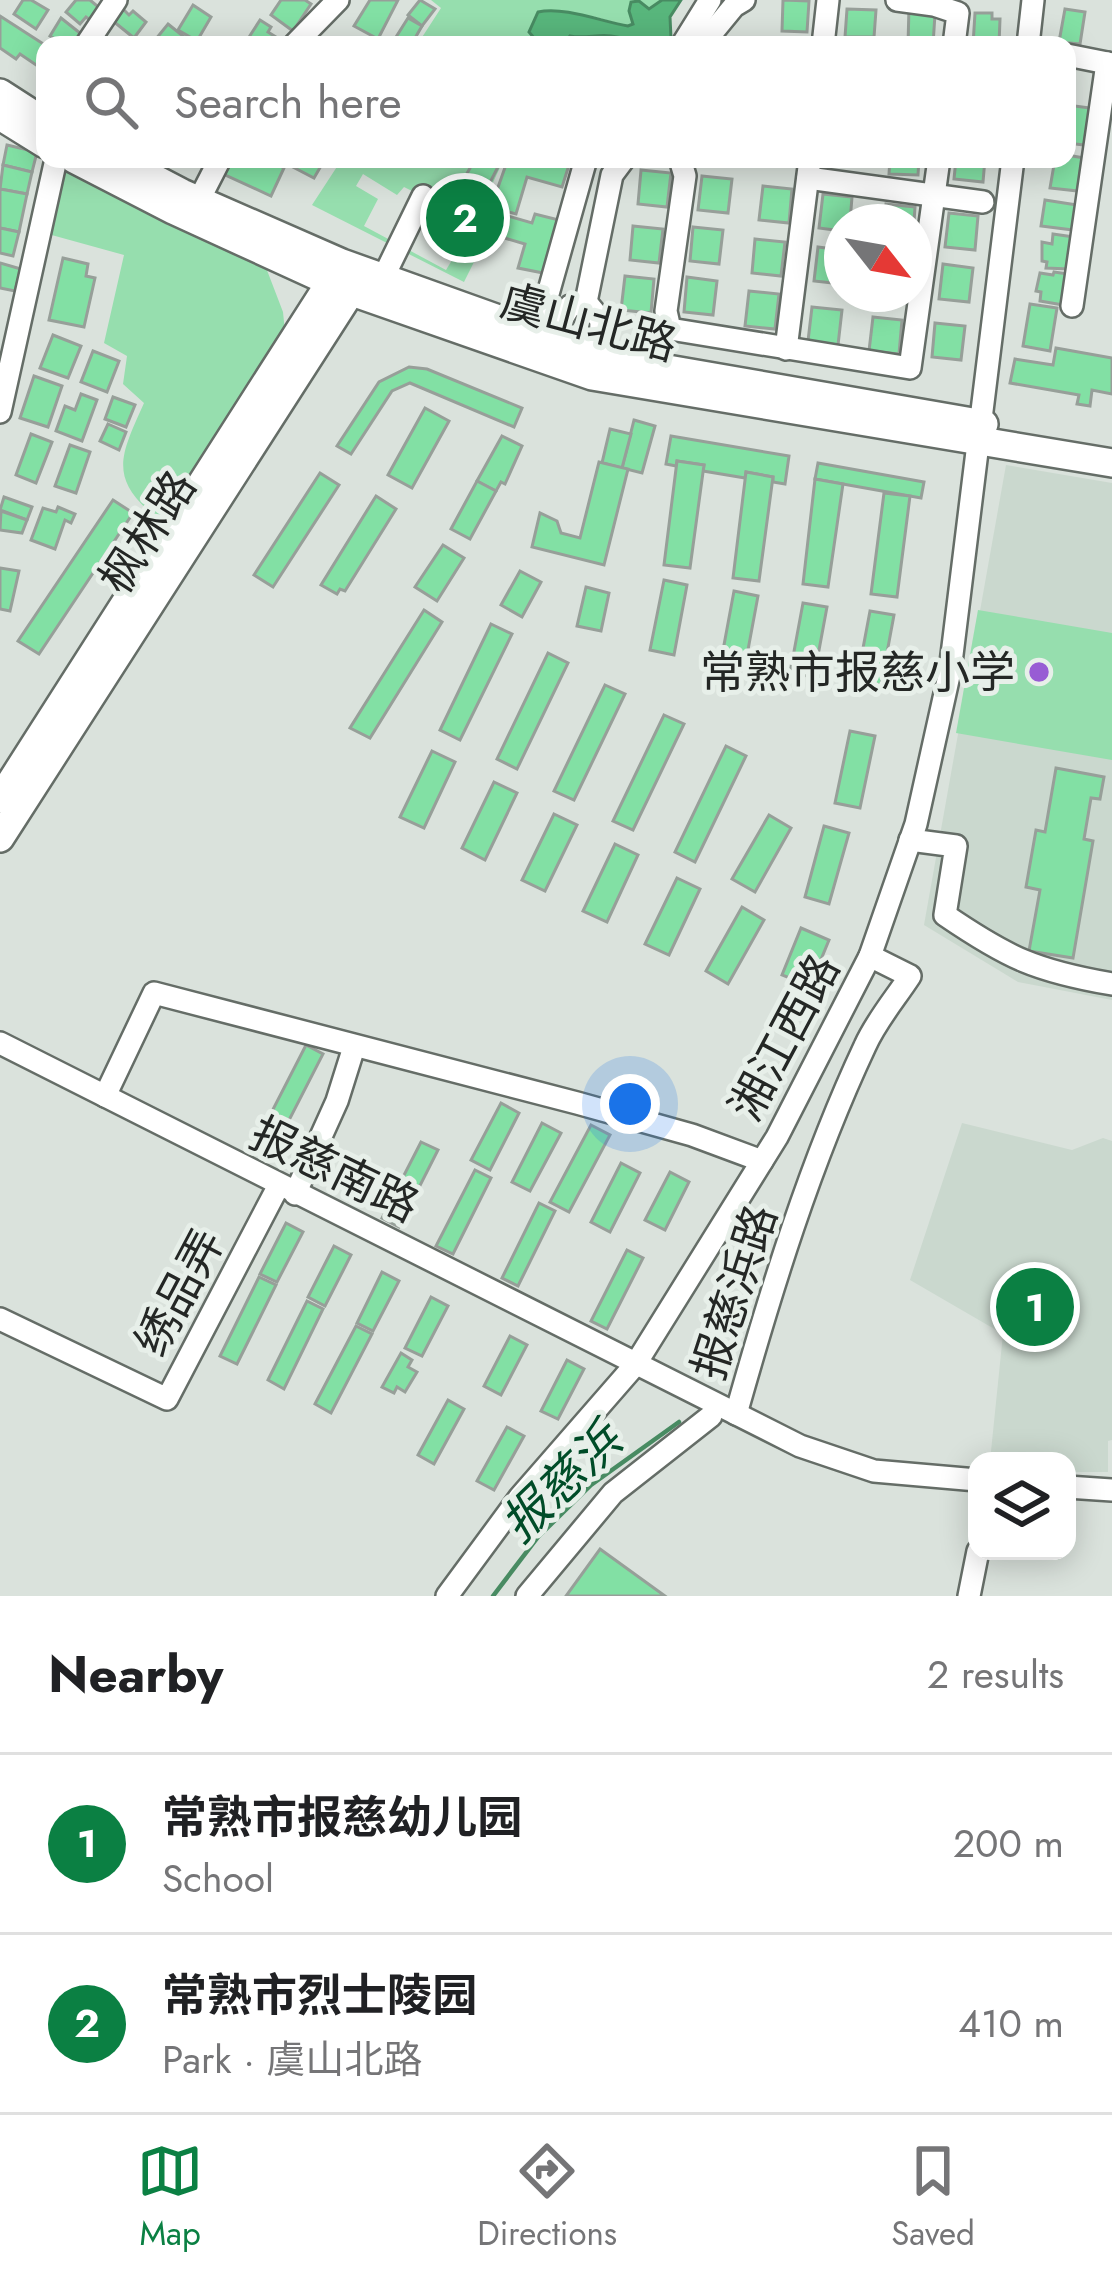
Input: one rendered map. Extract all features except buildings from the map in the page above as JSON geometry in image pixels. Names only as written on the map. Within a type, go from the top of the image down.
[{"type":"main road","points":[[0,93],[36,118]]},
{"type":"main road","points":[[0,116],[36,123]]},
{"type":"main road","name":"虞山北路","points":[[91,168],[173,210],[354,277],[592,376],[1112,450]]},
{"type":"main road","name":"虞山北路","points":[[135,168],[354,277],[600,356],[1112,463]]},
{"type":"main road","name":"枫林路","points":[[4,815],[354,277]]},
{"type":"street","points":[[92,36],[116,0]]},
{"type":"street","points":[[303,36],[338,0]]},
{"type":"street","points":[[688,36],[710,0]]},
{"type":"street","points":[[709,36],[744,0]]},
{"type":"street","points":[[824,36],[828,0]]},
{"type":"street","points":[[897,0],[961,6],[956,36]]},
{"type":"street","points":[[1029,36],[1033,0]]},
{"type":"street","points":[[1072,306],[1110,63],[1076,57]]},
{"type":"street","points":[[0,412],[54,168]]},
{"type":"street","points":[[199,200],[215,168]]},
{"type":"street","points":[[544,336],[584,168]]},
{"type":"street","points":[[586,302],[617,168]]},
{"type":"street","points":[[683,168],[666,311],[670,328],[910,368],[938,168]]},
{"type":"street","points":[[786,350],[809,168],[983,202]]},
{"type":"street","name":"湘江西路","points":[[446,1596],[520,1497],[634,1365],[762,1161],[870,956],[910,840],[950,671],[1012,168]]},
{"type":"street","points":[[354,277],[423,196]]},
{"type":"street","points":[[544,336],[571,305],[586,302]]},
{"type":"street","points":[[586,302],[601,320],[600,356]]},
{"type":"street","points":[[910,840],[956,846],[945,915],[1016,961],[1063,976],[1112,984]]},
{"type":"street","name":"报慈浜路","points":[[736,1414],[765,1312],[834,1122],[866,1042],[910,976],[870,956]]},
{"type":"street","points":[[105,1096],[154,993],[692,1135],[762,1161]]},
{"type":"street","name":"报慈南路","points":[[0,1043],[800,1446],[874,1471],[968,1479]]},
{"type":"street","points":[[287,1190],[338,1101],[354,1047]]},
{"type":"street","name":"绣品弄","points":[[0,1319],[166,1399],[287,1190]]},
{"type":"street","name":"报慈南路","points":[[634,1365],[711,1415],[796,1459],[858,1480],[968,1489]]},
{"type":"street","points":[[527,1596],[613,1493],[711,1415]]},
{"type":"street","points":[[1076,1492],[1112,1494]]},
{"type":"street","points":[[969,1596],[976,1560]]},
{"type":"shaded area","points":[[431,0],[662,0],[632,17],[634,24],[628,26],[592,16],[539,12],[529,32],[532,36],[423,36],[441,8]]},
{"type":"shaded area","points":[[662,0],[681,0],[670,17],[671,36],[532,36],[529,32],[538,12],[571,13],[628,26],[633,24],[631,2],[639,1],[649,9]]},
{"type":"shaded area","points":[[61,168],[68,168],[109,194],[265,265],[283,312],[285,332],[161,522],[132,493],[126,480],[124,454],[144,403],[123,384],[127,356],[104,343],[124,255],[48,234]]},
{"type":"shaded area","points":[[336,168],[500,168],[488,193],[480,250],[464,282],[312,205]],"holes":[[[363,174],[397,195],[404,187],[444,207],[441,216],[469,232],[446,270],[364,226],[378,199],[356,186]]]},
{"type":"shaded area","name":"常熟市报慈小学","points":[[1006,465],[1112,483],[1112,1000],[1018,982],[924,925]]},
{"type":"shaded area","points":[[978,610],[1112,633],[1112,760],[956,733]]},
{"type":"shaded area","points":[[962,1123],[1072,1150],[1103,1138],[1112,1141],[1112,1440],[1108,1441],[1108,1472],[1076,1472],[1076,1452],[991,1452],[1003,1334],[910,1280]]},
{"type":"waterway","name":"报慈浜","points":[[493,1596],[538,1537],[591,1485],[679,1422]]},
{"type":"place","name":"常熟市烈士陵园","points":[[465,218]]},
{"type":"place","name":"常熟市报慈小学","points":[[1039,672]]},
{"type":"place","name":"常熟市报慈幼儿园","points":[[1035,1307]]}]
